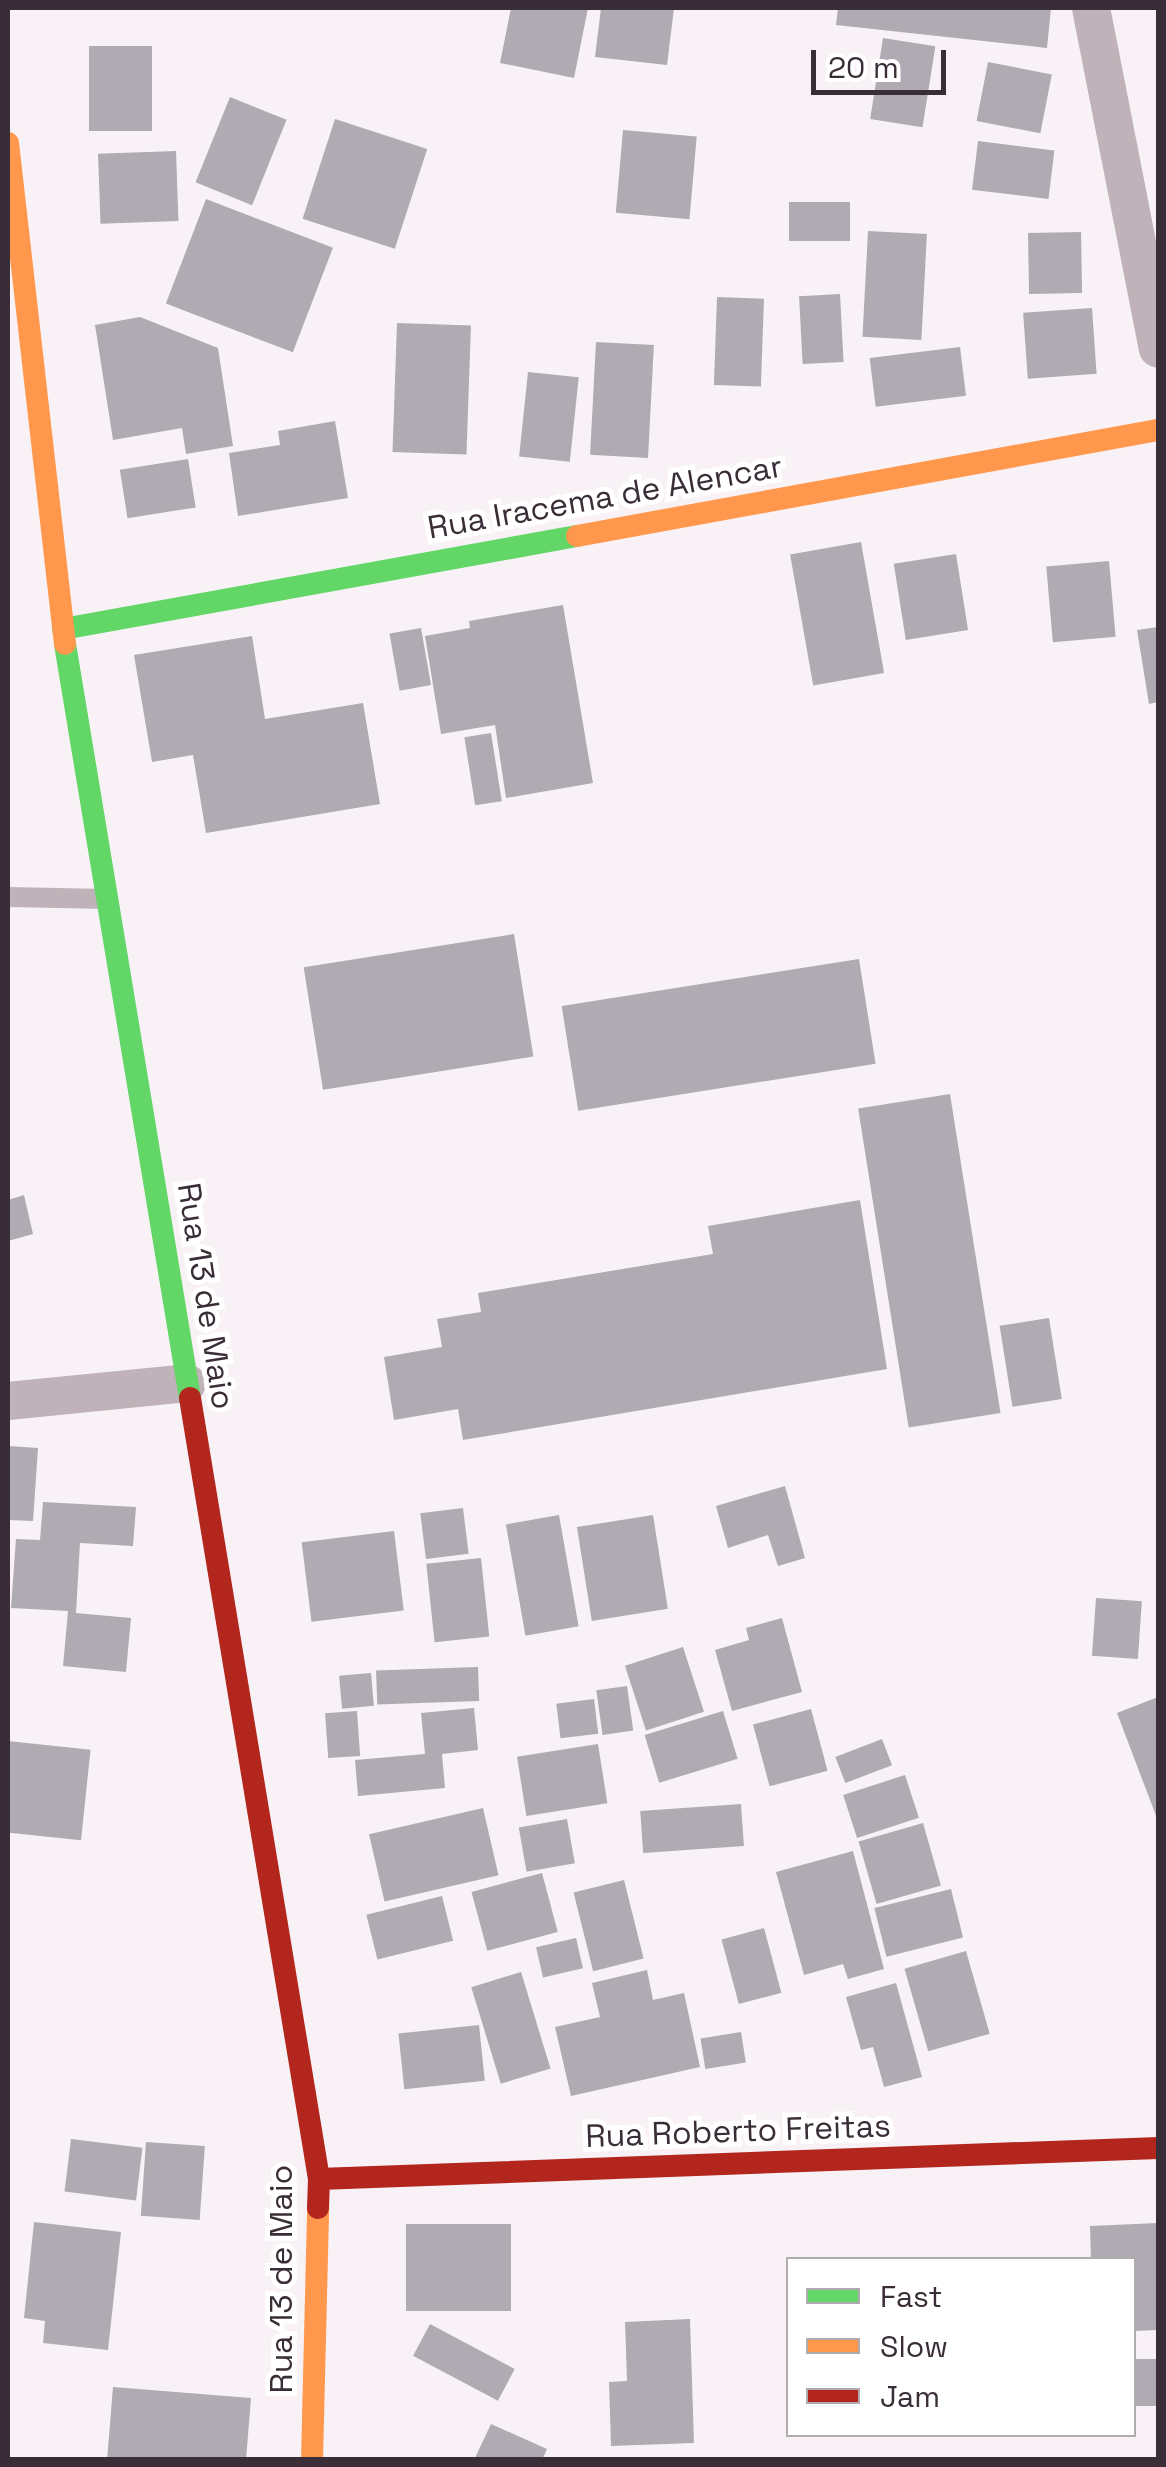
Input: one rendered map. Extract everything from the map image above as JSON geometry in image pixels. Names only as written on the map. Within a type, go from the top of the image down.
[{"type":"main road","name":"Rua 13 de Maio","points":[[8,143],[64,629],[319,2180],[312,2460]]},
{"type":"main road","name":"Rua Iracema de Alencar","points":[[64,629],[1158,430]]},
{"type":"main road","name":"Rua Roberto Freitas","points":[[319,2180],[1158,2148]]},
{"type":"street","points":[[1092,8],[1158,348]]},
{"type":"street","points":[[8,1402],[187,1383]]},
{"type":"lane","points":[[8,898],[108,899]]},
{"type":"building","points":[[511,8],[588,8],[574,78],[500,63]]},
{"type":"building","points":[[601,8],[674,8],[667,65],[595,57]]},
{"type":"building","points":[[838,8],[1051,8],[1047,48],[836,25]]},
{"type":"building","points":[[883,38],[935,46],[923,127],[870,119]]},
{"type":"building","points":[[89,46],[152,46],[152,131],[89,131]]},
{"type":"building","points":[[988,62],[1052,74],[1040,133],[977,121]]},
{"type":"building","points":[[230,97],[287,120],[252,205],[196,182]]},
{"type":"building","points":[[335,119],[427,149],[395,249],[303,219]]},
{"type":"building","points":[[623,130],[697,136],[689,219],[616,213]]},
{"type":"building","points":[[978,141],[1054,150],[1048,199],[972,190]]},
{"type":"building","points":[[176,151],[178,221],[100,224],[98,154]]},
{"type":"building","points":[[206,199],[333,248],[293,352],[166,304]]},
{"type":"building","points":[[789,202],[850,202],[850,241],[789,241]]},
{"type":"building","points":[[868,231],[927,234],[921,340],[862,337]]},
{"type":"building","points":[[1081,232],[1082,293],[1029,294],[1028,233]]},
{"type":"building","points":[[840,294],[844,362],[803,364],[799,296]]},
{"type":"building","points":[[717,297],[764,299],[761,387],[714,385]]},
{"type":"building","points":[[1092,308],[1097,374],[1028,379],[1023,313]]},
{"type":"building","points":[[140,317],[218,348],[233,446],[186,454],[182,428],[113,440],[95,325]]},
{"type":"building","points":[[397,323],[471,326],[466,455],[392,452]]},
{"type":"building","points":[[596,342],[654,345],[648,458],[590,455]]},
{"type":"building","points":[[960,347],[966,396],[876,407],[870,358]]},
{"type":"building","points":[[528,372],[579,377],[570,462],[519,457]]},
{"type":"building","points":[[335,421],[348,498],[238,516],[229,453],[280,445],[278,431]]},
{"type":"building","points":[[188,459],[196,507],[128,518],[120,470]]},
{"type":"building","points":[[861,542],[884,673],[813,685],[790,555]]},
{"type":"building","points":[[956,554],[968,630],[906,640],[894,564]]},
{"type":"building","points":[[1109,561],[1116,637],[1053,642],[1046,566]]},
{"type":"building","points":[[563,605],[593,783],[506,798],[495,725],[441,734],[425,636],[470,628],[469,621]]},
{"type":"building","points":[[1158,627],[1158,702],[1149,704],[1137,630]]},
{"type":"building","points":[[421,628],[431,685],[400,691],[389,634]]},
{"type":"building","points":[[252,636],[265,719],[363,703],[380,804],[206,833],[193,755],[152,762],[134,655]]},
{"type":"building","points":[[491,733],[502,801],[475,805],[464,737]]},
{"type":"building","points":[[514,934],[533,1056],[323,1090],[304,967]]},
{"type":"building","points":[[859,959],[876,1064],[578,1111],[562,1006]]},
{"type":"building","points":[[950,1094],[1001,1413],[909,1428],[858,1109]]},
{"type":"building","points":[[24,1195],[33,1234],[8,1241],[8,1200]]},
{"type":"building","points":[[860,1200],[887,1369],[463,1440],[458,1409],[394,1420],[384,1357],[442,1347],[437,1319],[481,1312],[478,1293],[713,1254],[708,1226]]},
{"type":"building","points":[[1049,1318],[1062,1399],[1012,1407],[1000,1326]]},
{"type":"building","points":[[8,1446],[38,1448],[33,1521],[8,1520]]},
{"type":"building","points":[[785,1486],[805,1558],[778,1566],[768,1535],[728,1548],[716,1506]]},
{"type":"building","points":[[43,1502],[136,1507],[133,1546],[80,1543],[76,1613],[131,1618],[126,1672],[63,1666],[68,1611],[11,1608],[16,1539],[40,1540]]},
{"type":"building","points":[[463,1508],[469,1554],[426,1559],[420,1513]]},
{"type":"building","points":[[559,1515],[579,1626],[525,1636],[506,1524]]},
{"type":"building","points":[[653,1515],[668,1609],[592,1621],[577,1527]]},
{"type":"building","points":[[394,1531],[404,1610],[311,1622],[302,1542]]},
{"type":"building","points":[[481,1558],[489,1637],[435,1642],[426,1564]]},
{"type":"building","points":[[1096,1598],[1142,1601],[1138,1659],[1092,1656]]},
{"type":"building","points":[[782,1618],[802,1692],[732,1711],[715,1650],[749,1640],[746,1628]]},
{"type":"building","points":[[683,1647],[704,1712],[646,1731],[625,1666]]},
{"type":"building","points":[[478,1667],[479,1701],[377,1705],[376,1671]]},
{"type":"building","points":[[371,1673],[374,1706],[342,1709],[339,1676]]},
{"type":"building","points":[[627,1686],[633,1731],[603,1735],[596,1690]]},
{"type":"building","points":[[1158,1697],[1158,1821],[1117,1713]]},
{"type":"building","points":[[594,1699],[598,1734],[561,1738],[556,1704]]},
{"type":"building","points":[[474,1708],[478,1750],[442,1754],[445,1788],[358,1796],[355,1760],[425,1754],[421,1713]]},
{"type":"building","points":[[811,1709],[828,1771],[770,1786],[753,1725]]},
{"type":"building","points":[[357,1711],[360,1756],[328,1758],[325,1713]]},
{"type":"building","points":[[723,1711],[738,1759],[659,1783],[645,1735]]},
{"type":"building","points":[[882,1739],[892,1765],[845,1783],[835,1757]]},
{"type":"building","points":[[8,1741],[91,1750],[81,1840],[8,1833]]},
{"type":"building","points":[[598,1744],[607,1803],[526,1816],[517,1757]]},
{"type":"building","points":[[905,1775],[919,1818],[857,1838],[843,1795]]},
{"type":"building","points":[[741,1804],[744,1846],[643,1853],[640,1811]]},
{"type":"building","points":[[483,1808],[499,1875],[385,1902],[369,1834]]},
{"type":"building","points":[[567,1819],[575,1863],[527,1872],[519,1828]]},
{"type":"building","points":[[923,1823],[941,1885],[877,1904],[859,1841]]},
{"type":"building","points":[[853,1851],[884,1969],[848,1979],[843,1964],[804,1975],[776,1872]]},
{"type":"building","points":[[542,1873],[558,1932],[487,1951],[471,1892]]},
{"type":"building","points":[[624,1880],[644,1959],[593,1971],[574,1893]]},
{"type":"building","points":[[951,1889],[963,1938],[886,1957],[874,1908]]},
{"type":"building","points":[[442,1896],[453,1941],[377,1960],[366,1915]]},
{"type":"building","points":[[764,1928],[781,1993],[739,2004],[721,1939]]},
{"type":"building","points":[[576,1938],[583,1968],[543,1977],[536,1947]]},
{"type":"building","points":[[966,1951],[990,2034],[928,2051],[904,1969]]},
{"type":"building","points":[[647,1970],[653,2000],[684,1993],[700,2067],[571,2096],[555,2027],[600,2017],[592,1983]]},
{"type":"building","points":[[521,1972],[551,2069],[501,2084],[471,1987]]},
{"type":"building","points":[[896,1983],[922,2077],[884,2087],[873,2047],[861,2050],[846,1997]]},
{"type":"building","points":[[479,2025],[485,2081],[404,2089],[398,2033]]},
{"type":"building","points":[[741,2032],[746,2063],[705,2069],[701,2038]]},
{"type":"building","points":[[71,2139],[142,2148],[136,2200],[65,2192]]},
{"type":"building","points":[[146,2142],[205,2146],[200,2220],[141,2216]]},
{"type":"building","points":[[34,2222],[121,2232],[108,2350],[43,2343],[45,2321],[24,2318]]},
{"type":"building","points":[[1158,2223],[1158,2330],[1136,2331],[1136,2257],[1091,2257],[1090,2226]]},
{"type":"building","points":[[406,2224],[511,2224],[511,2311],[406,2311]]},
{"type":"building","points":[[690,2319],[694,2443],[611,2446],[609,2382],[627,2381],[625,2322]]},
{"type":"building","points":[[430,2324],[515,2369],[498,2401],[413,2356]]},
{"type":"building","points":[[1136,2359],[1158,2359],[1158,2406],[1136,2406]]},
{"type":"building","points":[[113,2387],[251,2398],[246,2460],[107,2460]]},
{"type":"building","points":[[491,2424],[547,2449],[542,2460],[474,2460]]},
{"type":"traffic: fast","points":[[63,629],[577,536]]},
{"type":"traffic: fast","points":[[65,644],[190,1398]]},
{"type":"traffic: slow","points":[[8,143],[65,644]]},
{"type":"traffic: slow","points":[[577,536],[1158,430]]},
{"type":"traffic: slow","points":[[312,2460],[318,2208]]},
{"type":"traffic: jam","points":[[190,1398],[319,2179],[318,2208]]},
{"type":"traffic: jam","points":[[319,2179],[1158,2148]]}]
